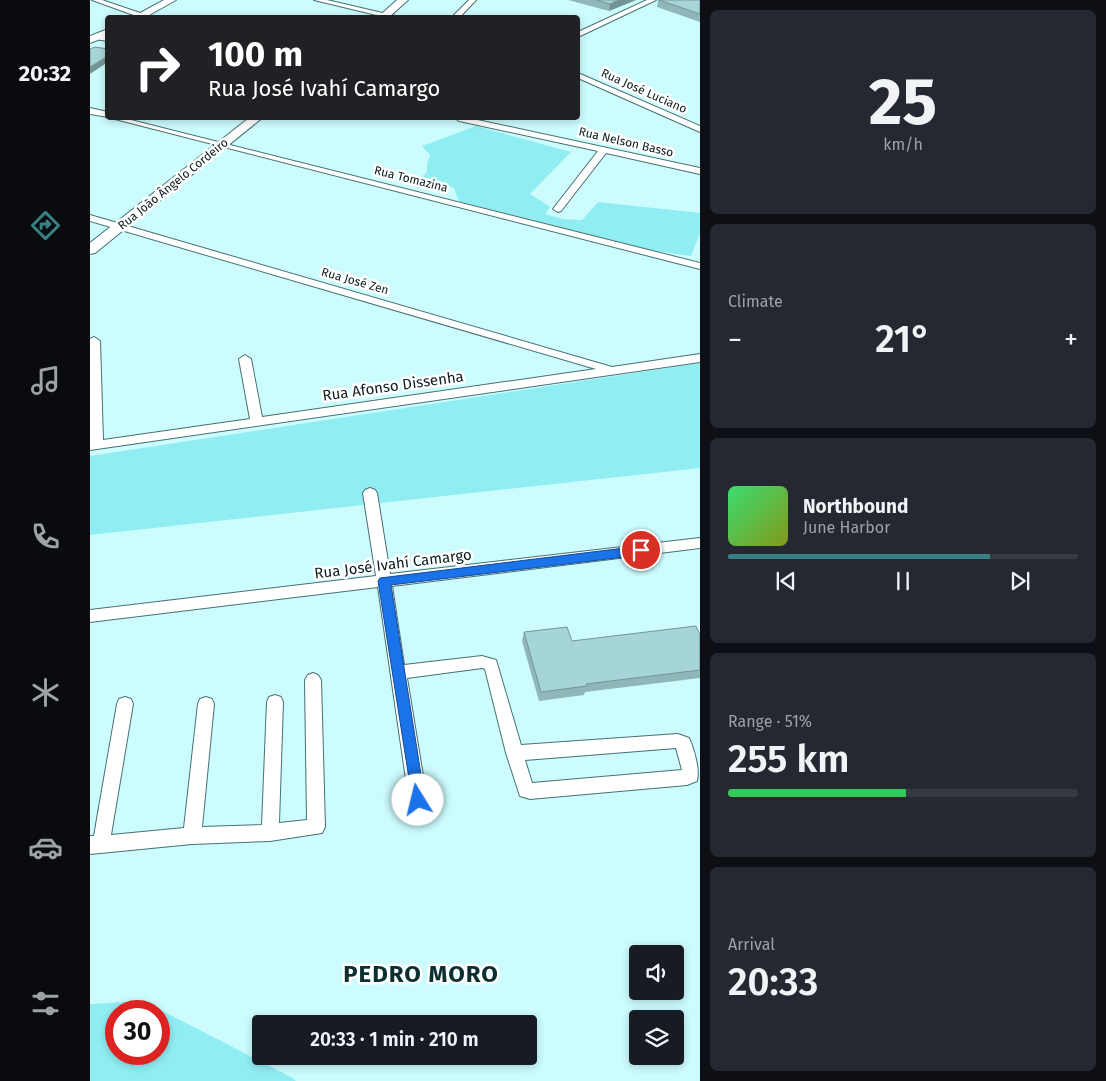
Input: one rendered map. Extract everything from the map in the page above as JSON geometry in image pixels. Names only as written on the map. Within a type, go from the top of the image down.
[{"type":"street","points":[[95,0],[136,15]]},
{"type":"street","points":[[141,15],[171,0]]},
{"type":"street","points":[[317,0],[380,15]]},
{"type":"street","points":[[385,15],[403,0]]},
{"type":"street","points":[[457,15],[473,0]]},
{"type":"street","points":[[580,33],[653,0]]},
{"type":"street","name":"Rua José Luciano","points":[[580,76],[700,129]]},
{"type":"street","points":[[90,111],[105,115]]},
{"type":"street","name":"Rua Tomazina","points":[[124,120],[700,266]]},
{"type":"street","name":"Rua João Ângelo Cordeiro","points":[[90,250],[253,120]]},
{"type":"street","name":"Rua Nelson Basso","points":[[468,120],[700,172]]},
{"type":"street","points":[[558,209],[604,150]]},
{"type":"street","name":"Rua José Zen","points":[[90,218],[612,371]]},
{"type":"street","points":[[93,445],[94,341]]},
{"type":"street","name":"Rua Afonso Dissenha","points":[[93,445],[700,358]]},
{"type":"street","points":[[246,359],[257,422]]},
{"type":"street","points":[[370,493],[418,800]]},
{"type":"street","name":"Rua José Ivahí Camargo","points":[[90,616],[700,543]]},
{"type":"street","points":[[398,672],[482,662],[491,664],[514,753],[526,790],[691,776],[682,742],[678,741],[514,753]]},
{"type":"street","points":[[125,704],[96,845],[192,836],[270,833],[316,827],[312,680]]},
{"type":"street","points":[[270,833],[276,702]]},
{"type":"street","points":[[192,836],[206,704]]},
{"type":"shaded area","points":[[476,126],[571,152],[530,194],[550,207],[545,214],[563,219],[582,220],[598,202],[700,213],[700,233],[691,256],[648,250],[459,202],[454,188],[438,182],[415,184],[427,172],[430,155],[422,146]]},
{"type":"shaded area","points":[[700,363],[700,468],[90,535],[90,456]]},
{"type":"shaded area","points":[[105,1003],[105,1065],[170,1065],[170,1015],[252,1057],[252,1065],[268,1065],[296,1081],[90,1081],[90,1004]]},
{"type":"building","points":[[596,0],[619,0],[610,4]]},
{"type":"building","points":[[659,0],[700,0],[700,14]]},
{"type":"building","points":[[95,47],[105,49],[105,58],[90,67],[90,49]]},
{"type":"building","points":[[696,626],[700,635],[700,670],[586,684],[587,686],[541,692],[524,632],[567,627],[572,641]]},
{"type":"district","name":"PEDRO MORO","points":[[421,974]]},
{"type":"route","points":[[418,800],[384,581],[641,550]]}]
